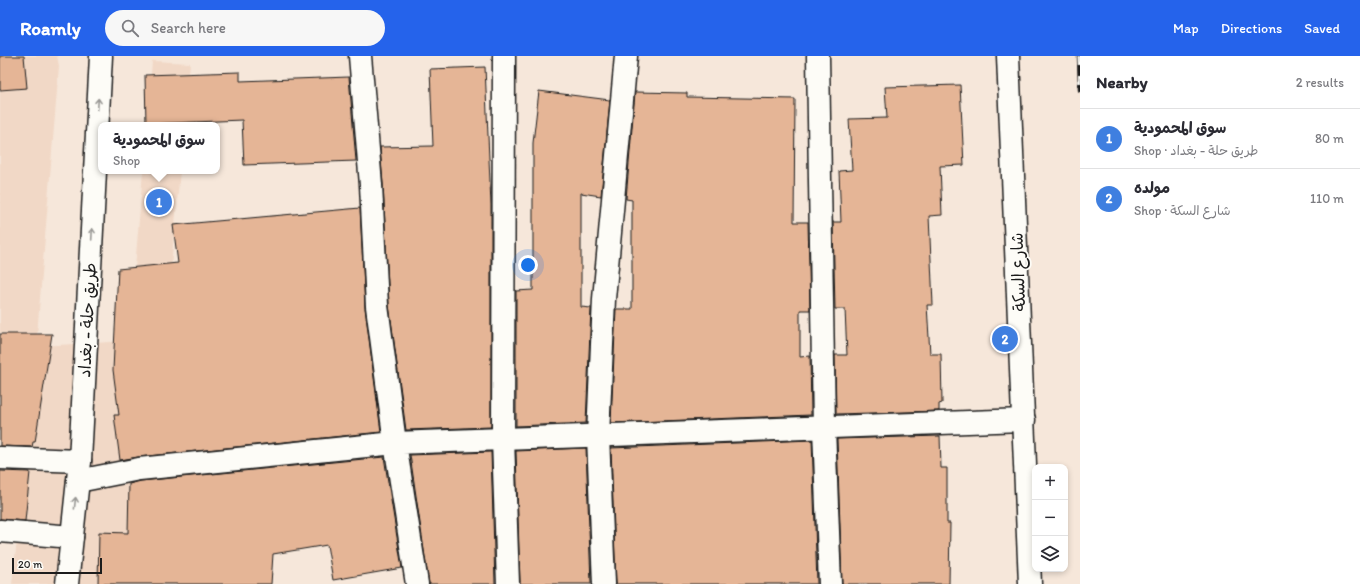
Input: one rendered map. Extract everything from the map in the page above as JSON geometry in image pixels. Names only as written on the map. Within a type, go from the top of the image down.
[{"type":"street","name":"طريق حلة - بغداد","points":[[67,584],[79,471],[101,56]]},
{"type":"street","points":[[360,56],[371,185],[377,306],[395,443],[417,584]]},
{"type":"street","points":[[504,56],[503,439],[508,584]]},
{"type":"street","points":[[604,584],[598,436],[604,299],[626,56]]},
{"type":"street","points":[[818,56],[824,428],[830,584]]},
{"type":"street","name":"شارع السكة","points":[[1008,56],[1030,584]]},
{"type":"street","points":[[0,458],[79,471],[139,469],[395,443],[1024,420]]},
{"type":"street","points":[[0,531],[72,537]]},
{"type":"shaded area","points":[[0,56],[57,56],[59,66],[37,335],[0,333]]},
{"type":"shaded area","points":[[152,61],[190,63],[184,122],[147,122]]},
{"type":"shaded area","points":[[143,174],[180,174],[141,584],[12,584],[39,346],[129,341]]},
{"type":"building","points":[[0,56],[24,56],[27,88],[0,90]]},
{"type":"building","points":[[485,67],[491,205],[491,427],[406,430],[389,305],[380,147],[433,146],[430,69]]},
{"type":"building","points":[[240,72],[240,81],[349,77],[356,161],[244,165],[242,120],[146,122],[145,75]]},
{"type":"building","points":[[960,85],[964,165],[940,166],[942,215],[929,216],[933,305],[927,305],[930,354],[941,354],[942,403],[939,404],[939,411],[836,414],[835,355],[847,355],[845,309],[835,309],[833,222],[841,222],[839,171],[852,170],[849,119],[887,118],[885,87]]},
{"type":"building","points":[[539,91],[610,100],[601,196],[581,193],[581,307],[591,308],[586,423],[516,426],[516,291],[533,290],[533,143]]},
{"type":"building","points":[[635,92],[687,93],[687,97],[795,99],[794,222],[808,222],[810,310],[800,310],[800,357],[810,356],[811,415],[611,423],[616,309],[632,309],[632,200],[626,199]]},
{"type":"building","points":[[360,208],[365,308],[381,432],[120,460],[114,415],[119,415],[113,370],[118,269],[178,263],[173,225]]},
{"type":"building","points":[[0,334],[52,334],[35,442],[33,442],[32,447],[0,446]]},
{"type":"building","points":[[940,436],[941,468],[947,468],[947,523],[950,523],[949,584],[842,584],[837,439]]},
{"type":"building","points":[[812,440],[817,584],[616,584],[611,448]]},
{"type":"building","points":[[586,448],[591,584],[520,584],[516,451]]},
{"type":"building","points":[[491,452],[495,584],[429,584],[410,455]]},
{"type":"building","points":[[384,457],[402,568],[333,580],[327,545],[273,554],[271,584],[98,584],[99,532],[128,533],[129,484],[141,481]]},
{"type":"building","points":[[0,471],[30,472],[25,521],[0,519]]},
{"type":"railway","points":[[1079,56],[1080,90]]},
{"type":"place","name":"سوق المحمودية","points":[[159,202]]},
{"type":"place","name":"مولده","points":[[1005,339]]}]
